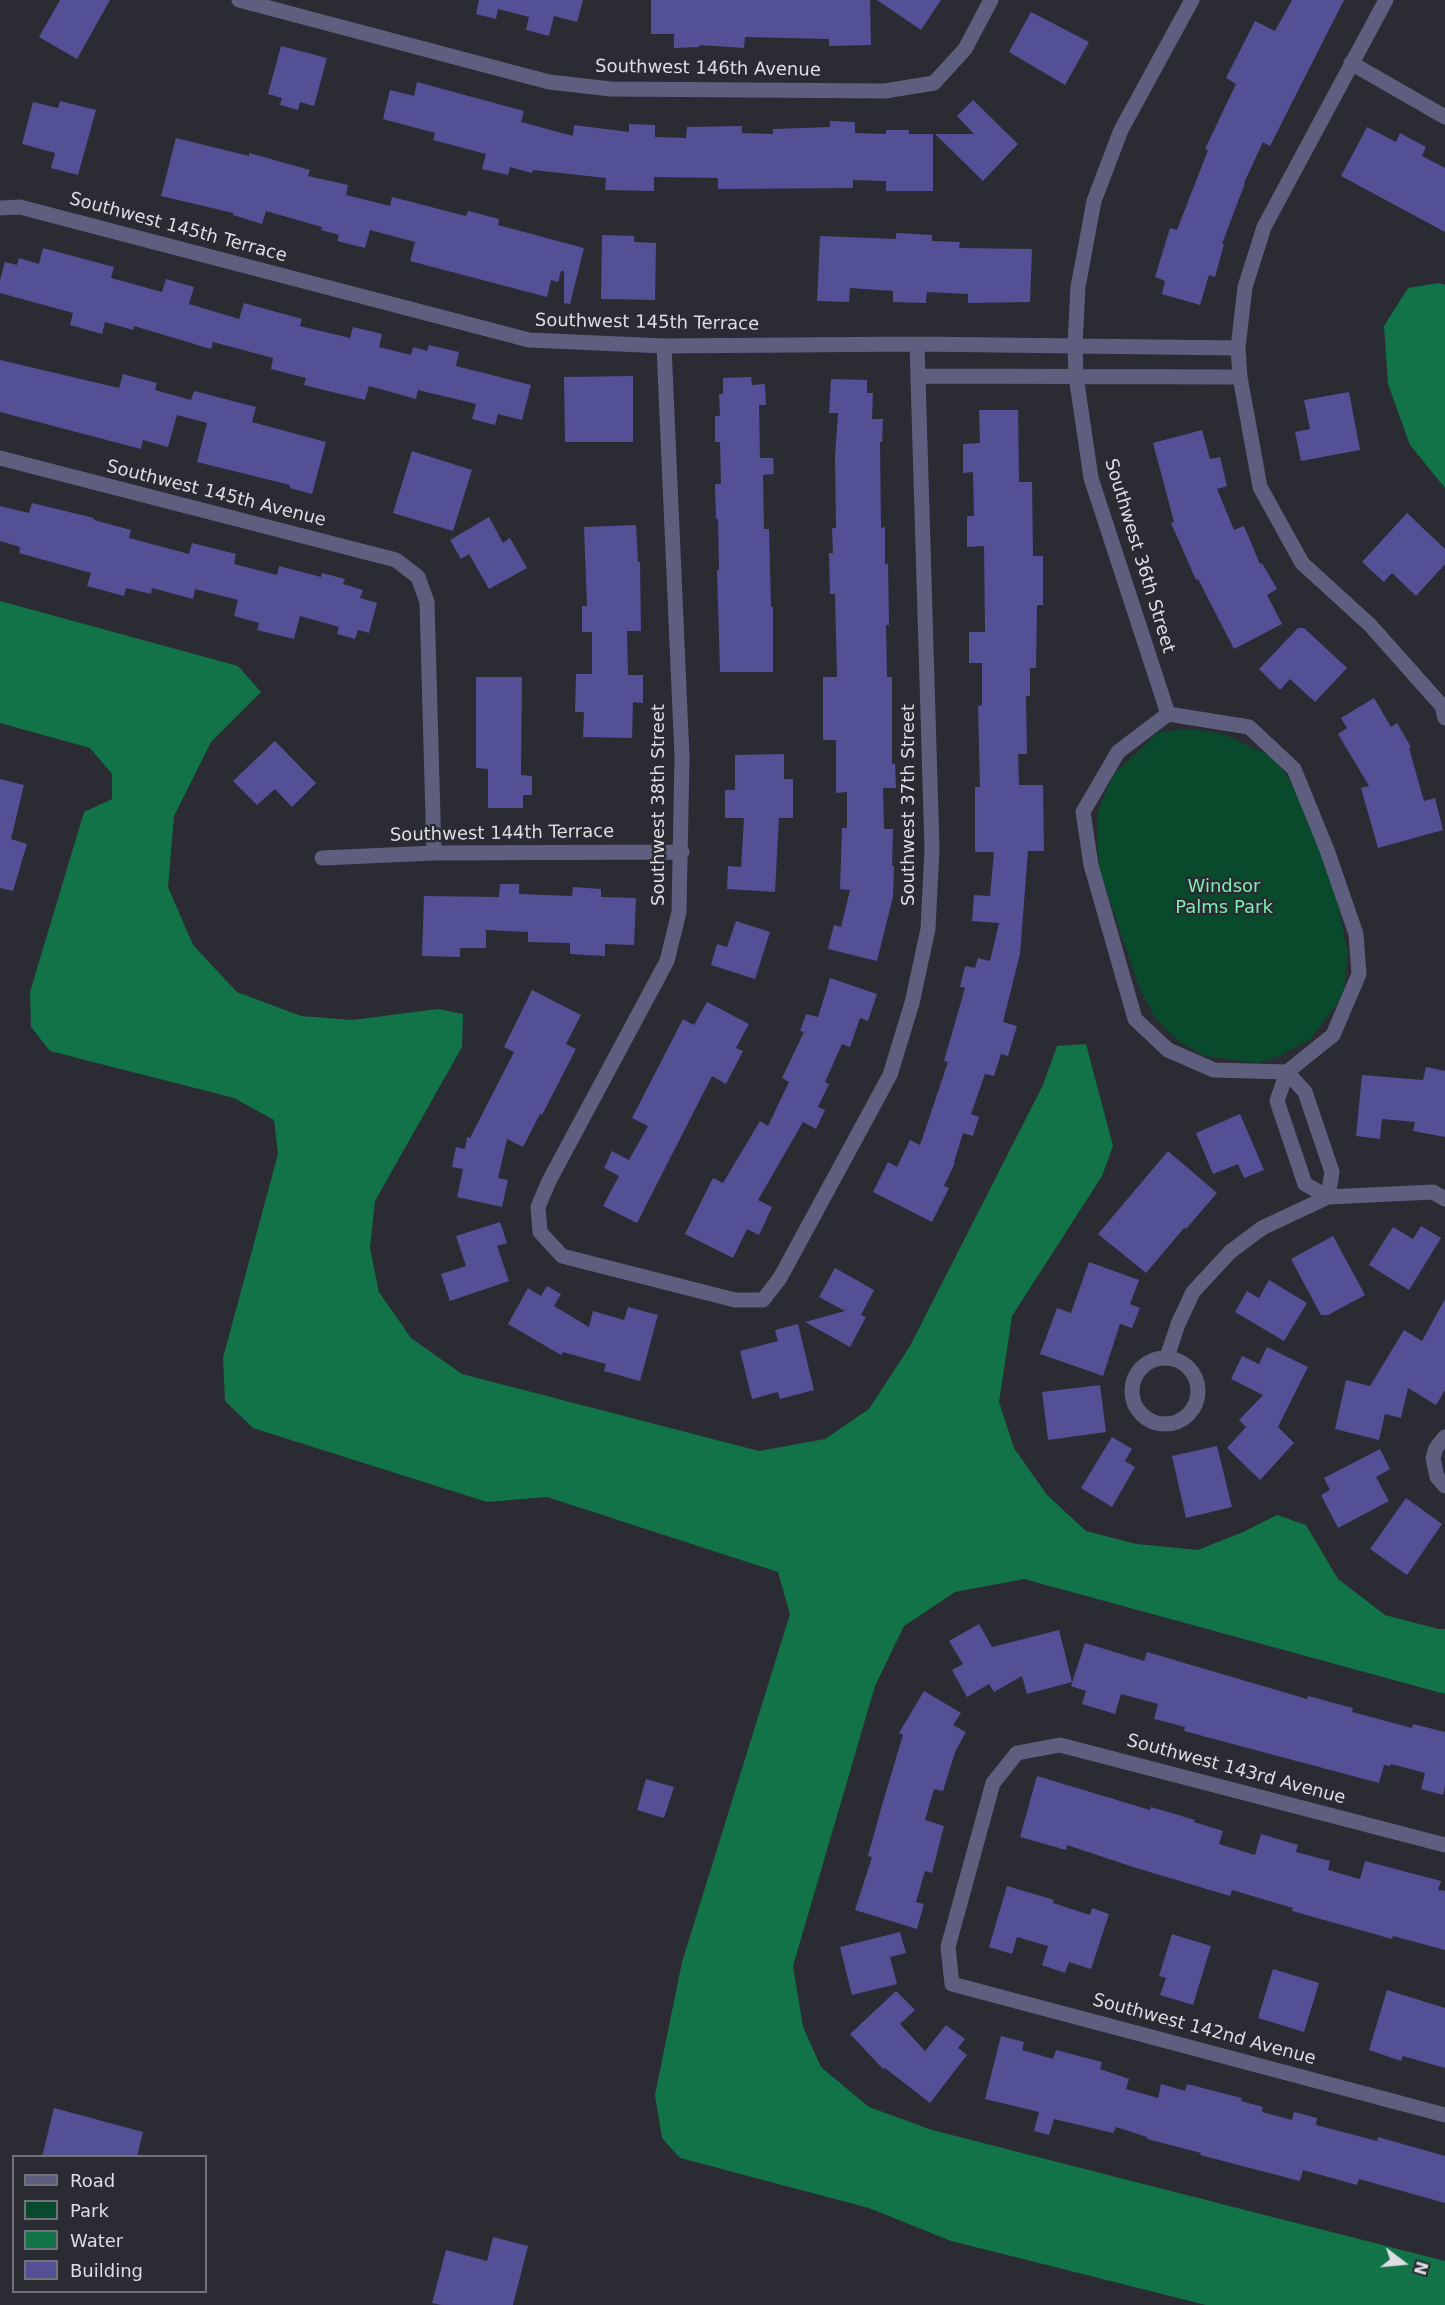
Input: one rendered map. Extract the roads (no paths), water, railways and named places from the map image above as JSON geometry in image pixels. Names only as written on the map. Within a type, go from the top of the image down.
[{"type":"street","name":"Southwest 146th Avenue","points":[[239,0],[549,82],[601,88],[885,91],[933,83],[965,49],[991,0]]},
{"type":"street","name":"Southwest 36th Street","points":[[1168,714],[1091,478],[1076,376],[1075,345],[1078,287],[1094,201],[1121,130],[1192,0]]},
{"type":"street","points":[[1386,0],[1264,227],[1245,287],[1238,348],[1240,377],[1260,487],[1302,563],[1371,625],[1442,706],[1445,718]]},
{"type":"street","points":[[1351,63],[1445,117]]},
{"type":"street","name":"Southwest 145th Terrace","points":[[0,208],[20,207],[529,340],[664,346],[917,344],[1238,348]]},
{"type":"street","name":"Southwest 37th Street","points":[[540,1232],[562,1256],[735,1300],[763,1300],[780,1278],[890,1075],[912,1003],[928,929],[932,849],[917,344]]},
{"type":"street","name":"Southwest 38th Street","points":[[540,1232],[538,1207],[549,1181],[667,961],[679,912],[682,852],[682,757],[664,346]]},
{"type":"street","points":[[918,376],[1240,377]]},
{"type":"street","name":"Southwest 145th Avenue","points":[[0,458],[396,560],[418,577],[427,602],[434,853]]},
{"type":"street","points":[[1328,1197],[1305,1184],[1277,1101],[1287,1072],[1333,1035],[1359,974],[1356,934],[1294,769],[1249,727],[1168,714],[1118,752],[1083,812],[1091,865],[1135,1019],[1168,1050],[1214,1070],[1287,1072],[1305,1092],[1332,1172],[1328,1197]]},
{"type":"street","name":"Southwest 144th Terrace","points":[[322,858],[434,853],[682,852]]},
{"type":"street","points":[[1167,1357],[1178,1324],[1193,1292],[1230,1252],[1262,1228],[1328,1197],[1433,1192],[1445,1199]]},
{"type":"street","points":[[1167,1357],[1186,1365],[1193,1373],[1198,1394],[1190,1413],[1171,1423],[1161,1423],[1142,1414],[1135,1405],[1132,1394],[1133,1382],[1138,1372],[1146,1364],[1167,1357]]},
{"type":"street","points":[[1445,1437],[1436,1448],[1433,1458],[1437,1477],[1445,1486]]},
{"type":"street","name":"Southwest 143rd Avenue","points":[[952,1984],[948,1947],[993,1783],[1017,1753],[1060,1745],[1445,1845]]},
{"type":"street","name":"Southwest 142nd Avenue","points":[[952,1984],[1445,2115]]},
{"type":"water","points":[[1439,283],[1445,285],[1445,488],[1410,445],[1388,384],[1384,326],[1408,288]]},
{"type":"water","points":[[0,601],[238,666],[261,692],[211,742],[174,816],[168,887],[193,945],[237,992],[301,1016],[352,1020],[438,1009],[463,1014],[462,1047],[375,1201],[370,1248],[379,1292],[411,1338],[462,1374],[759,1451],[825,1439],[869,1409],[910,1346],[1043,1085],[1057,1046],[1086,1044],[1113,1146],[1102,1176],[1012,1316],[999,1402],[1014,1448],[1047,1495],[1086,1531],[1136,1544],[1198,1550],[1277,1515],[1306,1525],[1338,1579],[1385,1615],[1445,1629],[1445,1694],[1024,1579],[955,1592],[904,1626],[875,1686],[793,1966],[803,2027],[821,2067],[869,2107],[932,2130],[1445,2261],[1445,2305],[1206,2305],[951,2241],[869,2208],[680,2158],[662,2138],[655,2095],[682,1962],[790,1614],[778,1572],[547,1497],[487,1502],[253,1428],[225,1401],[223,1358],[278,1154],[274,1120],[234,1098],[50,1051],[31,1027],[30,992],[84,812],[112,799],[112,774],[90,748],[0,723]]},
{"type":"park label","name":"Windsor Palms Park","points":[[1224,897]]}]
